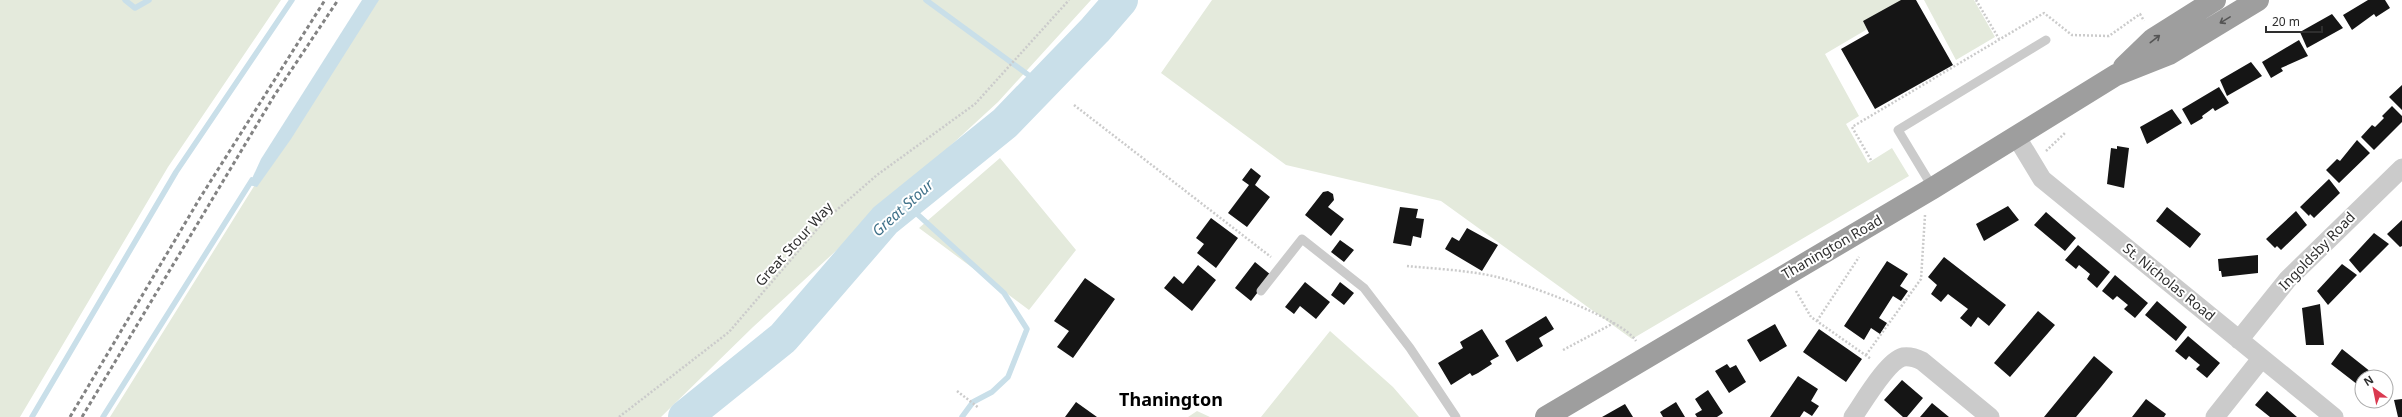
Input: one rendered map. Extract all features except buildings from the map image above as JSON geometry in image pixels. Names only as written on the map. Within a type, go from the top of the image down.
[{"type":"highway","name":"Thanington Road","points":[[2116,75],[2154,39],[2196,7],[2215,0]]},
{"type":"highway","name":"Thanington Road","points":[[1546,417],[1785,274],[1933,188],[2116,75],[2169,54],[2258,0]]},
{"type":"street","name":"St. Nicholas Road","points":[[2016,136],[2042,179],[2334,417]]},
{"type":"street","name":"Ingoldsby Road","points":[[2239,340],[2288,279],[2402,168]]},
{"type":"street","points":[[1854,417],[1887,369],[1903,357],[1917,359],[1990,417]]},
{"type":"street","points":[[2214,417],[2261,359]]},
{"type":"lane","points":[[1933,188],[1898,130],[2046,40]]},
{"type":"lane","points":[[1261,291],[1302,239],[1364,288],[1410,348],[1456,417]]},
{"type":"path","name":"Great Stour Way","points":[[619,417],[728,332],[824,221],[877,175],[975,104],[1069,0]]},
{"type":"path","points":[[1976,0],[1999,39]]},
{"type":"path","points":[[1870,160],[1852,127],[1948,70]]},
{"type":"path","points":[[1074,105],[1281,265]]},
{"type":"path","points":[[1866,355],[1921,279],[1925,213],[1918,217]]},
{"type":"path","points":[[1817,321],[1861,255]]},
{"type":"path","points":[[1407,266],[1497,277],[1568,302],[1614,323],[1632,335],[1646,357]]},
{"type":"path","points":[[1785,274],[1811,317],[1887,369]]},
{"type":"path","points":[[1563,350],[1614,323]]},
{"type":"path","points":[[957,391],[979,408]]},
{"type":"shaded area","points":[[0,0],[281,0],[168,167],[20,417],[0,417]]},
{"type":"shaded area","points":[[375,0],[1091,0],[998,102],[753,327],[661,417],[110,417],[311,95]]},
{"type":"shaded area","points":[[1212,0],[1911,0],[1910,4],[1825,54],[1859,116],[1846,124],[1868,163],[1892,148],[1909,176],[1632,339],[1441,201],[1286,165],[1161,73]]},
{"type":"shaded area","points":[[1924,0],[1974,0],[1995,37],[1956,60]]},
{"type":"shaded area","points":[[1000,158],[1076,250],[1029,310],[919,228]]},
{"type":"shaded area","points":[[1330,331],[1393,387],[1419,417],[1261,417]]},
{"type":"shaded area","points":[[1197,411],[1210,417],[1188,417]]},
{"type":"water","points":[[362,0],[379,0],[291,139],[257,187],[249,185],[261,159]]},
{"type":"waterway","points":[[125,0],[135,8],[149,0]]},
{"type":"waterway","points":[[32,417],[176,172],[292,0]]},
{"type":"waterway","points":[[926,0],[1042,85]]},
{"type":"waterway","name":"Great Stour","points":[[685,417],[783,338],[885,220],[1005,123],[1095,30],[1121,0]]},
{"type":"waterway","points":[[103,417],[252,180]]},
{"type":"waterway","points":[[905,203],[1004,293],[1027,329],[1008,377],[992,392],[973,402],[962,417]]},
{"type":"railway","points":[[70,417],[200,198],[325,0]]},
{"type":"railway","points":[[82,417],[274,96],[338,0]]},
{"type":"district","name":"Thanington","points":[[1171,400]]}]
